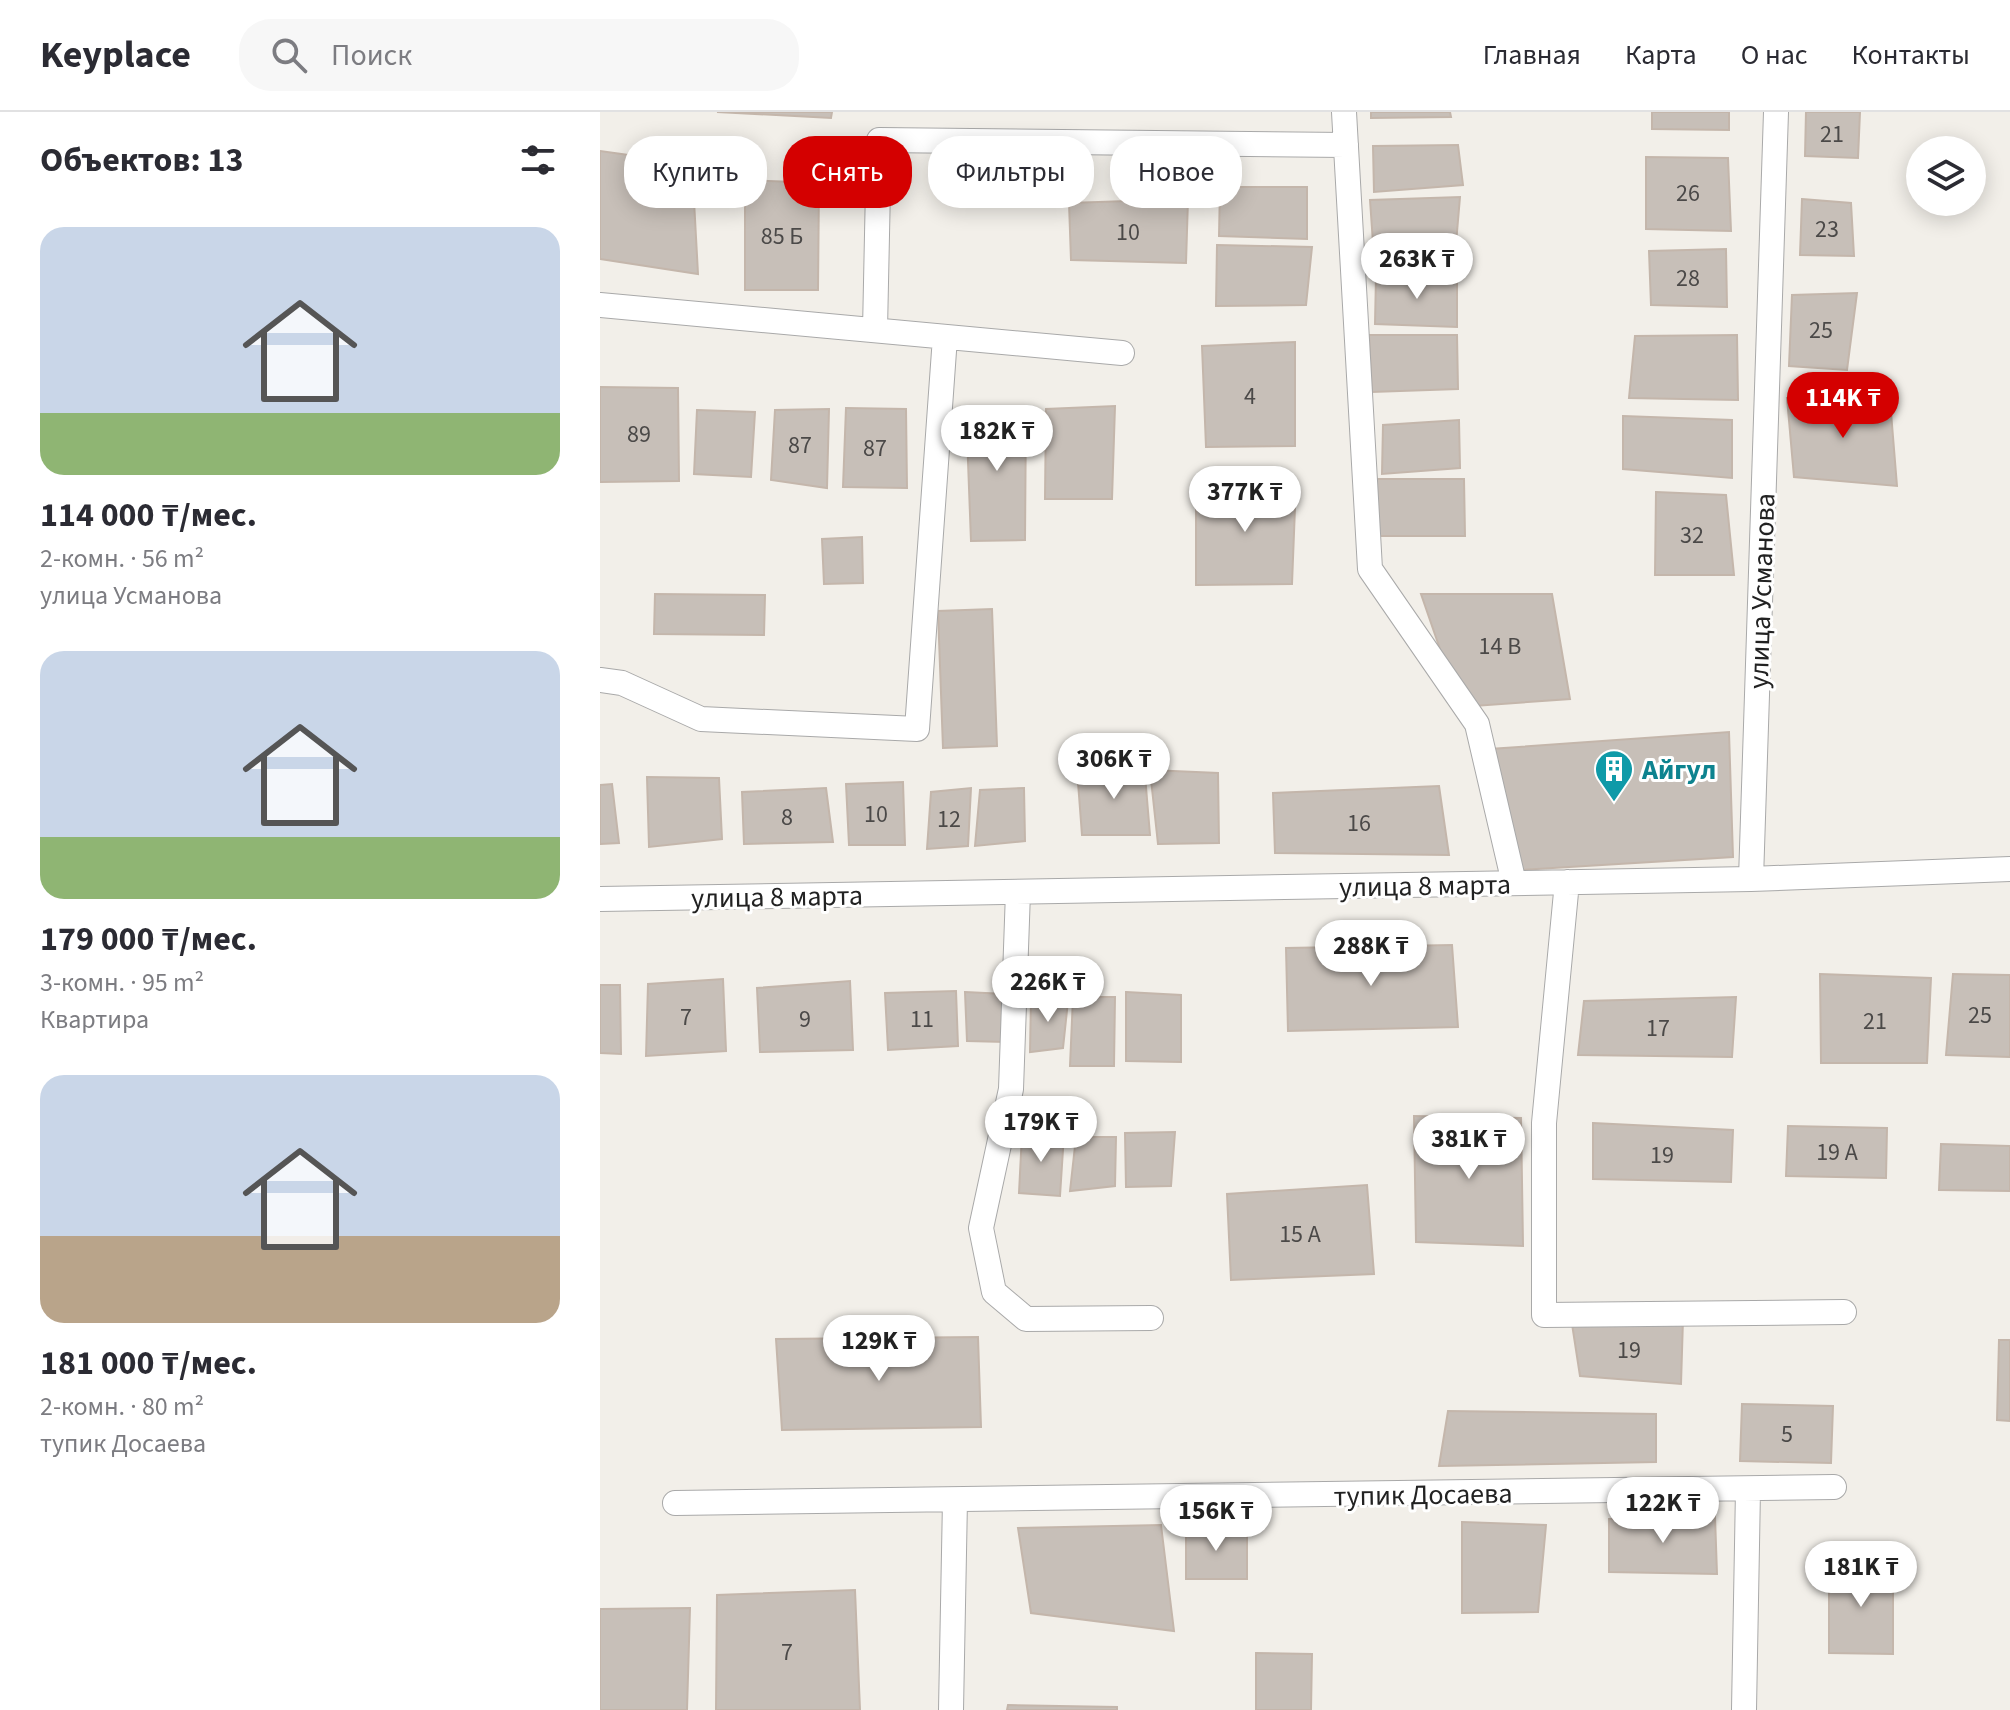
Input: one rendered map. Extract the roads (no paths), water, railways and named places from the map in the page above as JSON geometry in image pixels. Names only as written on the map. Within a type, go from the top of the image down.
[{"type":"street","points":[[1344,112],[1370,569],[1477,724],[1514,883]]},
{"type":"street","name":"улица Усманова","points":[[1751,879],[1776,112]]},
{"type":"street","points":[[875,330],[879,140],[1346,145]]},
{"type":"street","points":[[600,305],[1122,353]]},
{"type":"street","points":[[600,680],[622,683],[701,719],[917,729],[945,337]]},
{"type":"street","name":"улица 8 марта","points":[[600,899],[1751,879],[2010,869]]},
{"type":"street","points":[[1567,882],[1544,1123],[1544,1315],[1844,1312]]},
{"type":"street","points":[[1018,892],[1011,1089],[981,1228],[994,1292],[1026,1319],[1151,1318]]},
{"type":"street","name":"тупик Досаева","points":[[675,1503],[1834,1487]]},
{"type":"street","points":[[1744,1710],[1748,1490]]},
{"type":"street","points":[[951,1710],[955,1500]]},
{"type":"place","name":"Айгул","points":[[1614,803]]}]
